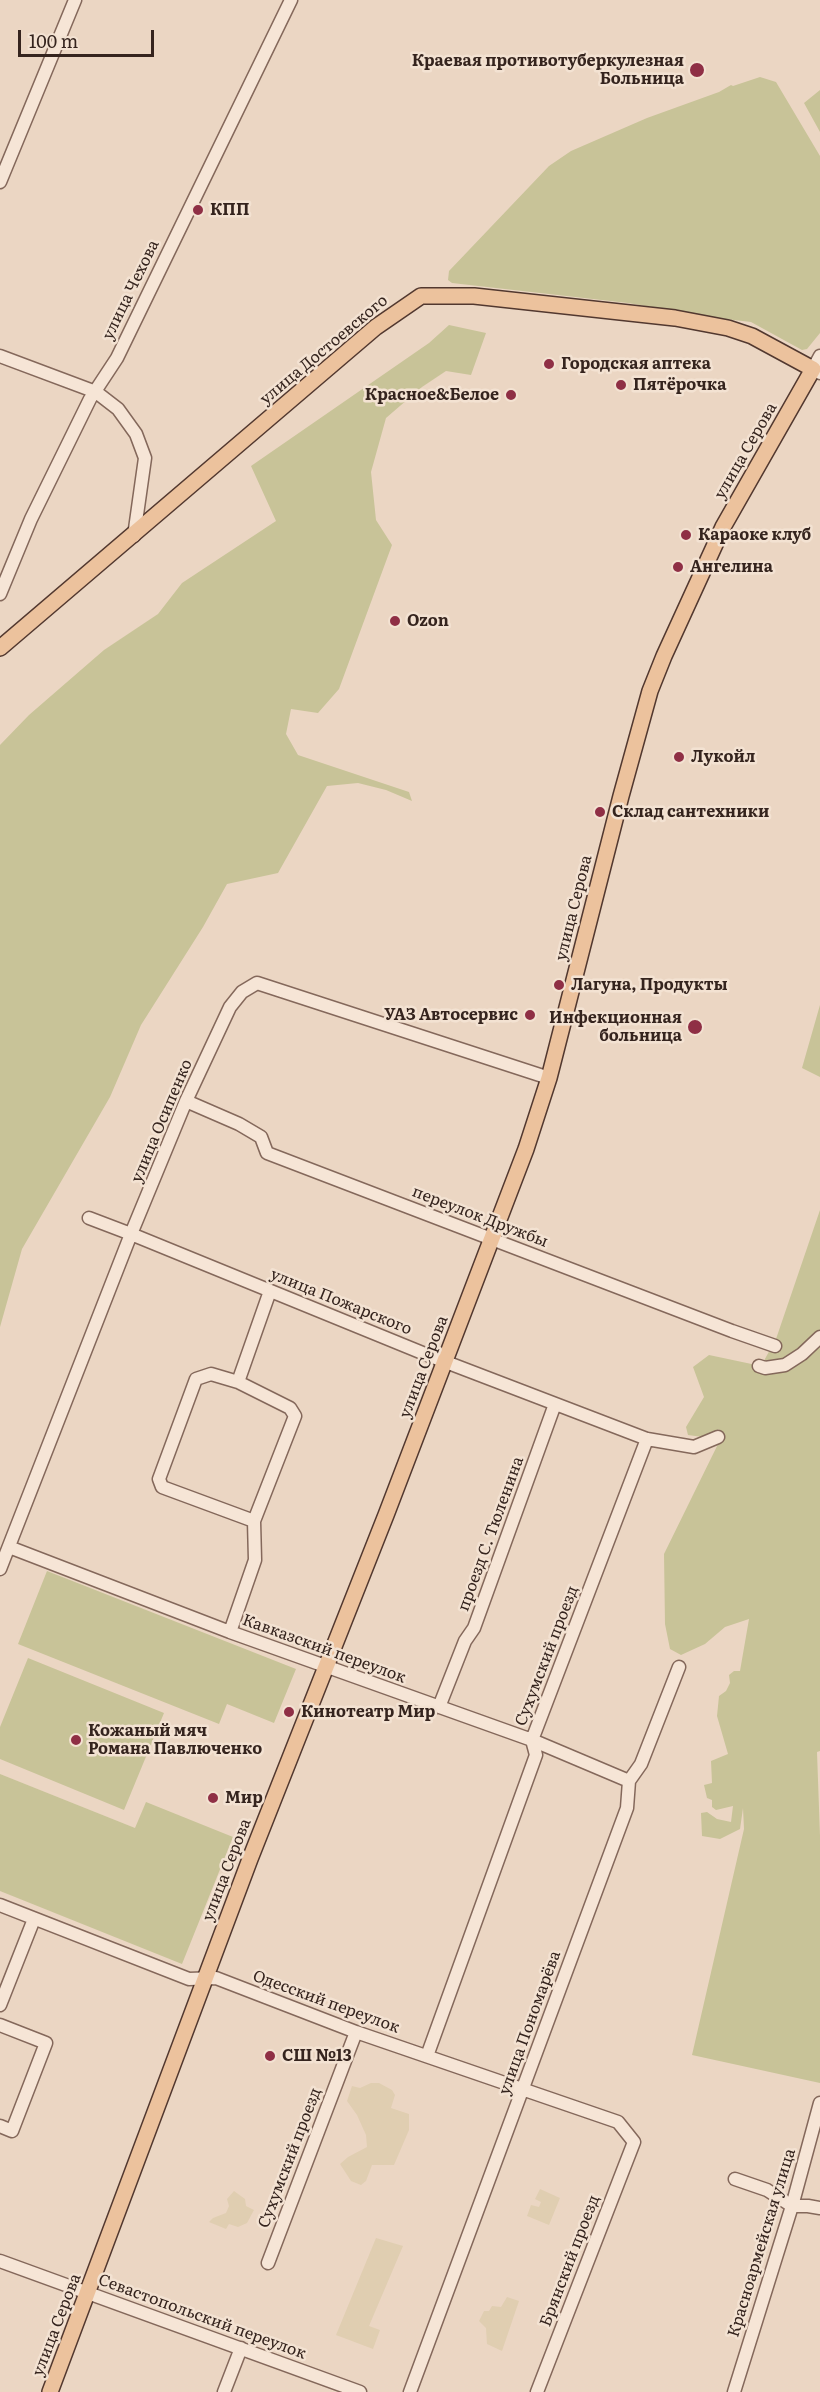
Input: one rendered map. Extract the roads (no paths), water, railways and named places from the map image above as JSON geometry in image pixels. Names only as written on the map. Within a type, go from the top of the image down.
[{"type":"main road","name":"улица Достоевского","points":[[0,648],[134,536],[376,327],[421,296],[474,296],[675,318],[728,328],[752,336],[818,366]]},
{"type":"main road","name":"улица Серова","points":[[50,2392],[205,1978],[492,1239],[549,1078],[648,697],[664,656],[723,527],[818,366]]},
{"type":"street","points":[[0,182],[75,0]]},
{"type":"street","name":"улица Чехова","points":[[0,594],[32,519],[90,399],[117,358],[291,0]]},
{"type":"street","points":[[0,356],[96,392],[118,409],[136,434],[145,458],[134,536]]},
{"type":"street","name":"улица Осипенко","points":[[0,1569],[186,1101],[230,1007],[242,992],[256,983],[549,1078]]},
{"type":"street","name":"переулок Дружбы","points":[[186,1101],[239,1124],[261,1137],[267,1153],[775,1346]]},
{"type":"street","name":"улица Пожарского","points":[[88,1218],[445,1362],[647,1439],[693,1447],[718,1437]]},
{"type":"street","points":[[238,1382],[270,1291]]},
{"type":"street","points":[[759,1366],[765,1368],[785,1365],[802,1354],[820,1337]]},
{"type":"street","points":[[230,1632],[255,1560],[254,1521],[295,1416],[290,1408],[238,1382],[211,1374],[196,1379],[159,1479],[162,1487],[254,1521]]},
{"type":"street","name":"проезд С. Тюленина","points":[[439,1707],[465,1641],[474,1629],[555,1404]]},
{"type":"street","name":"Сухумский проезд","points":[[427,2056],[536,1755],[532,1740],[647,1439]]},
{"type":"street","name":"Кавказский переулок","points":[[9,1546],[230,1632],[532,1740],[629,1781]]},
{"type":"street","name":"улица Пономарёва","points":[[410,2392],[627,1808],[629,1781],[641,1764],[679,1667]]},
{"type":"street","name":"Одесский переулок","points":[[0,1905],[189,1979],[216,1978],[356,2032],[618,2122],[634,2142]]},
{"type":"street","points":[[0,2005],[34,1919]]},
{"type":"street","points":[[0,2025],[46,2043],[12,2130],[0,2126]]},
{"type":"street","name":"Сухумский проезд","points":[[267,2263],[356,2032]]},
{"type":"street","name":"Красноармейская улица","points":[[734,2392],[792,2206],[820,2103]]},
{"type":"street","name":"Брянский проезд","points":[[537,2392],[634,2142]]},
{"type":"street","points":[[735,2179],[767,2190],[792,2206],[820,2208]]},
{"type":"street","name":"Севастопольский переулок","points":[[0,2261],[360,2392]]},
{"type":"street","points":[[224,2392],[241,2348]]},
{"type":"place","name":"Краевая противотуберкулезная Больница","points":[[697,70]]},
{"type":"place","name":"КПП","points":[[198,210]]},
{"type":"place","name":"Городская аптека","points":[[549,364]]},
{"type":"place","name":"Пятёрочка","points":[[621,385]]},
{"type":"place","name":"Красное&Белое","points":[[511,395]]},
{"type":"place","name":"Караоке клуб","points":[[686,535]]},
{"type":"place","name":"Ангелина","points":[[678,567]]},
{"type":"place","name":"Ozon","points":[[395,621]]},
{"type":"place","name":"Лукойл","points":[[679,757]]},
{"type":"place","name":"Склад сантехники","points":[[600,812]]},
{"type":"place","name":"Лагуна, Продукты","points":[[559,985]]},
{"type":"place","name":"УАЗ Автосервис","points":[[530,1015]]},
{"type":"place","name":"Инфекционная больница","points":[[695,1027]]},
{"type":"place","name":"Кинотеатр Мир","points":[[289,1712]]},
{"type":"place","name":"Кожаный мяч Романа Павлюченко","points":[[76,1740]]},
{"type":"place","name":"Мир","points":[[213,1798]]},
{"type":"place","name":"СШ №13","points":[[270,2056]]}]
